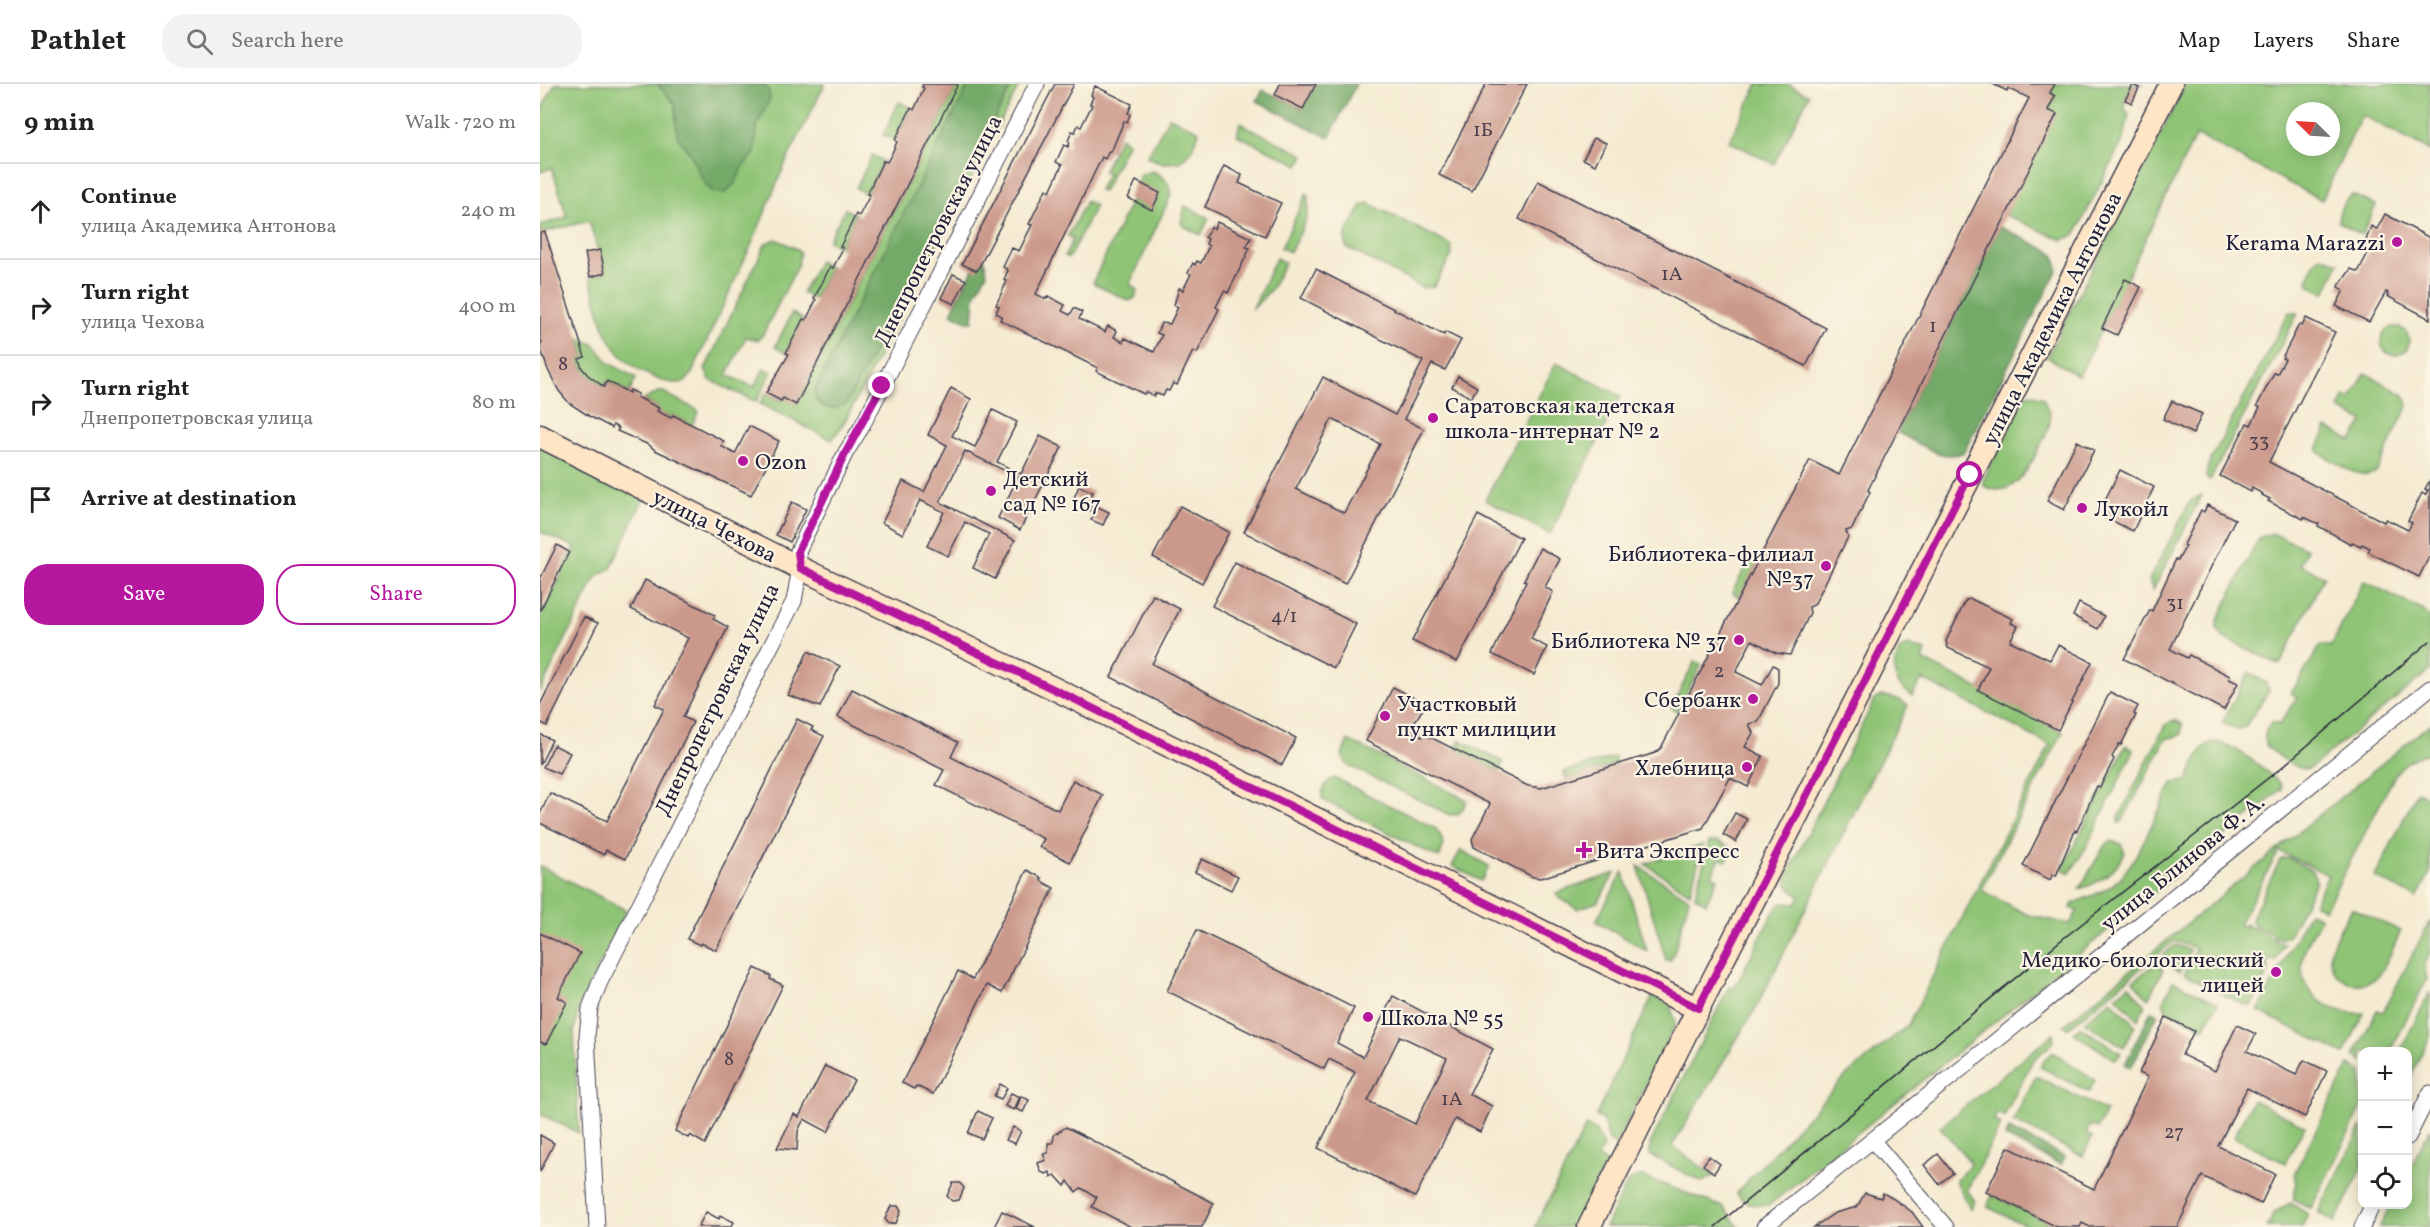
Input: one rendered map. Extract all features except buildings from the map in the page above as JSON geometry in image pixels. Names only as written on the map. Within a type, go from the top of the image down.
[{"type":"street","name":"Днепропетровская улица","points":[[597,1227],[587,1036],[590,1008],[600,982],[794,601],[800,568],[798,551],[846,452],[861,428],[1037,84]]},
{"type":"street","name":"улица Академика Антонова","points":[[1589,1227],[1698,1008],[2172,84]]},
{"type":"street","name":"улица Чехова","points":[[540,436],[800,568],[1082,703],[1698,1008]]},
{"type":"street","name":"улица Блинова Ф. А.","points":[[1764,1227],[1873,1141],[2430,687]]},
{"type":"street","points":[[2412,1129],[2430,1093]]},
{"type":"street","points":[[1873,1141],[1946,1227]]},
{"type":"street","points":[[2362,1227],[2371,1209]]},
{"type":"green space","points":[[555,84],[825,84],[784,166],[754,239],[691,375],[685,382],[667,382],[649,375],[634,367],[614,346],[602,321],[590,277],[605,273],[600,250],[598,251],[589,221],[540,233],[540,225],[567,217],[552,168],[540,172],[540,112]]},
{"type":"green space","points":[[657,84],[762,84],[768,89],[770,99],[757,126],[755,153],[744,165],[735,183],[725,193],[713,192],[704,183],[691,155],[677,136],[675,104]]},
{"type":"green space","points":[[958,84],[1020,84],[845,421],[832,440],[760,404],[766,393],[781,401],[783,398],[797,404]]},
{"type":"green space","points":[[969,84],[1013,84],[847,403],[834,409],[826,407],[815,398],[815,389]]},
{"type":"green space","points":[[1316,84],[1356,84],[1329,138],[1257,101],[1263,90],[1303,109]]},
{"type":"green space","points":[[1758,84],[1788,84],[1809,95],[1774,164],[1729,141]]},
{"type":"green space","points":[[2055,84],[2144,84],[2133,85],[2125,100],[2125,110],[2129,113],[2124,138],[2075,235],[2062,240],[2006,215],[2055,96],[2050,93]]},
{"type":"green space","points":[[2186,84],[2430,84],[2430,151],[2362,115],[2322,200],[2196,135],[2079,376],[2047,357]]},
{"type":"green space","points":[[899,102],[911,108],[895,140],[883,135]]},
{"type":"green space","points":[[1169,117],[1198,130],[1199,133],[1191,151],[1180,162],[1163,163],[1147,157]]},
{"type":"green space","points":[[1240,123],[1304,155],[1299,165],[1237,135]]},
{"type":"green space","points":[[1120,137],[1128,142],[1103,192],[1099,190],[1107,174],[1103,172]]},
{"type":"green space","points":[[872,155],[883,161],[867,194],[856,188]]},
{"type":"green space","points":[[1153,171],[1166,180],[1171,195],[1130,284],[1137,290],[1135,298],[1129,301],[1093,282],[1132,199],[1140,175]]},
{"type":"green space","points":[[1307,193],[1307,217],[1290,252],[1281,248]]},
{"type":"green space","points":[[2352,195],[2376,205],[2362,235],[2338,222],[2342,207]]},
{"type":"green space","points":[[1086,201],[1095,206],[1069,258],[1065,256],[1073,239],[1068,236]]},
{"type":"green space","points":[[1368,203],[1451,245],[1452,255],[1434,286],[1423,288],[1346,247],[1345,236],[1362,205]]},
{"type":"green space","points":[[1185,206],[1209,218],[1201,235],[1183,226],[1181,222]]},
{"type":"green space","points":[[845,209],[856,214],[840,247],[828,241]]},
{"type":"green space","points":[[2000,227],[2049,251],[2055,256],[2058,269],[1964,452],[1956,455],[1938,453],[1897,432]]},
{"type":"green space","points":[[776,239],[797,249],[800,253],[798,265],[762,336],[758,340],[746,337],[727,375],[754,387],[764,369],[772,372],[756,402],[710,380],[705,369],[766,243]]},
{"type":"green space","points":[[2321,256],[2339,263],[2325,293],[2310,286],[2307,280],[2315,262]]},
{"type":"green space","points":[[984,258],[987,273],[975,295],[973,322],[967,321],[951,313],[973,269]]},
{"type":"green space","points":[[1276,258],[1285,263],[1271,289],[1252,310]]},
{"type":"green space","points":[[819,261],[830,267],[814,299],[802,293]]},
{"type":"green space","points":[[2289,312],[2298,313],[2210,480],[2206,477],[2208,465]]},
{"type":"green space","points":[[792,313],[803,319],[786,353],[775,347]]},
{"type":"green space","points":[[2395,327],[2405,331],[2409,341],[2405,351],[2395,355],[2385,351],[2381,341],[2385,331]]},
{"type":"green space","points":[[579,338],[594,344],[609,363],[636,378],[629,393],[607,381],[604,387],[588,375],[579,359],[585,356]]},
{"type":"green space","points":[[1556,363],[1621,396],[1550,534],[1485,500]]},
{"type":"green space","points":[[2365,373],[2404,395],[2408,405],[2377,471],[2364,475],[2341,466],[2317,449],[2327,428],[2352,441],[2363,421],[2339,409],[2345,396],[2351,399]]},
{"type":"green space","points":[[658,392],[663,392],[699,411],[692,425],[673,415],[671,418],[657,411],[658,408],[644,400]]},
{"type":"green space","points":[[2030,394],[2043,398],[2049,414],[2050,420],[2043,440],[2025,473],[2012,486],[1994,489],[1984,486],[1983,481],[2025,396]]},
{"type":"green space","points":[[540,446],[644,498],[611,568],[596,577],[540,692],[540,618],[575,547],[540,532]]},
{"type":"green space","points":[[2202,495],[2153,590],[2149,580],[2190,501]]},
{"type":"green space","points":[[2272,533],[2307,549],[2300,565],[2324,576],[2281,663],[2278,664],[2224,638],[2217,629],[2217,622],[2257,542],[2261,537]]},
{"type":"green space","points":[[1752,554],[1760,558],[1739,597],[1732,593]]},
{"type":"green space","points":[[2364,581],[2424,611],[2430,617],[2430,670],[2311,768],[2300,768],[2267,747],[2266,730],[2272,721],[2279,725],[2297,697],[2291,693],[2321,645],[2331,646]]},
{"type":"green space","points":[[1908,646],[1926,651],[1923,660],[2063,732],[1981,890],[2028,915],[2070,924],[2077,911],[2071,908],[2073,903],[2098,893],[2116,882],[2135,858],[2172,783],[2187,781],[2198,756],[2208,744],[2215,742],[2224,744],[2245,755],[2280,783],[2282,789],[1769,1205],[1751,1204],[1736,1193],[1847,1075],[1908,1025],[2050,745],[1922,679],[1912,696],[1900,686],[1894,669],[1900,649]]},
{"type":"green space","points":[[1695,661],[1701,665],[1677,711],[1671,708]]},
{"type":"green space","points":[[2249,672],[2266,683],[2269,691],[2245,727],[2237,730],[2222,723]]},
{"type":"green space","points":[[1883,696],[1895,698],[1908,705],[1757,1006],[1672,1146],[1714,1176],[1702,1182],[1650,1155],[1650,1144],[1729,987],[1734,989],[1773,913],[1781,903],[1796,904],[1800,896],[1789,887],[1788,873],[1875,699]]},
{"type":"green space","points":[[2174,720],[2182,724],[2181,735],[2166,739],[2122,822],[2119,823],[2118,819],[2165,725]]},
{"type":"green space","points":[[2430,724],[2430,753],[2411,760],[2396,773],[2325,910],[2314,904],[2328,875],[2279,851],[2239,924],[2244,927],[2245,924],[2284,944],[2275,961],[2270,959],[2266,966],[2270,968],[2252,1005],[2244,1005],[2184,974],[2196,948],[2174,941],[2068,1028],[2064,1025]]},
{"type":"green space","points":[[1348,740],[1467,800],[1462,810],[1455,815],[1448,814],[1347,765],[1342,755]]},
{"type":"green space","points":[[1460,740],[1503,762],[1499,771],[1455,750]]},
{"type":"green space","points":[[2126,745],[2134,750],[2087,846],[2070,873],[2062,869]]},
{"type":"green space","points":[[1615,757],[1616,764],[1566,779],[1564,772]]},
{"type":"green space","points":[[1334,778],[1435,828],[1443,842],[1439,858],[1323,800],[1324,787]]},
{"type":"green space","points":[[2417,792],[2430,798],[2430,873],[2417,898],[2375,877]]},
{"type":"green space","points":[[1717,841],[1733,849],[1726,861],[1720,858],[1712,875],[1718,878],[1706,903],[1695,896],[1709,842]]},
{"type":"green space","points":[[2111,841],[2121,844],[2125,853],[2117,866],[2093,884],[2079,889],[2105,845]]},
{"type":"green space","points":[[1703,845],[1690,893],[1645,864]]},
{"type":"green space","points":[[1461,850],[1489,866],[1481,881],[1452,866]]},
{"type":"green space","points":[[2289,858],[2314,872],[2316,882],[2289,935],[2281,939],[2256,927],[2251,919],[2280,860]]},
{"type":"green space","points":[[540,866],[626,910],[579,1007],[574,1032],[579,1133],[540,1114]]},
{"type":"green space","points":[[1638,866],[1689,898],[1670,961],[1666,960]]},
{"type":"green space","points":[[1623,872],[1647,951],[1596,921]]},
{"type":"green space","points":[[1615,873],[1598,902],[1577,909],[1558,897],[1556,893]]},
{"type":"green space","points":[[2352,908],[2401,931],[2380,973],[2365,984],[2356,984],[2340,978],[2331,964],[2330,954],[2333,943]]},
{"type":"green space","points":[[2309,912],[2321,918],[2308,941],[2303,956],[2302,969],[2310,991],[2318,1000],[2339,1011],[2364,1013],[2344,1054],[2258,1011]]},
{"type":"green space","points":[[2430,921],[2430,953],[2424,965],[2427,979],[2392,1047],[2358,1047],[2377,1010],[2383,1012]]},
{"type":"green space","points":[[2175,945],[2190,950],[2180,972],[2169,965],[2163,955]]},
{"type":"green space","points":[[2158,962],[2163,970],[2148,999],[2133,981]]},
{"type":"green space","points":[[2173,981],[2218,1003],[2204,1028],[2166,1010],[2163,1002]]},
{"type":"green space","points":[[2129,985],[2145,1005],[2138,1020],[2116,996]]},
{"type":"green space","points":[[2430,992],[2430,1037],[2412,1073],[2412,1047],[2402,1047]]},
{"type":"green space","points":[[1653,995],[1670,1005],[1676,1023],[1616,1145],[1609,1141],[1603,1120],[1596,1116]]},
{"type":"green space","points":[[2111,1000],[2135,1025],[2124,1047],[2084,1022]]},
{"type":"green space","points":[[2151,1011],[2158,1014],[2131,1068],[2125,1064]]},
{"type":"green space","points":[[2080,1027],[2121,1053],[2116,1060],[2073,1033]]},
{"type":"green space","points":[[2053,1034],[2054,1042],[2033,1060],[2004,1116],[1997,1113],[1994,1120],[2001,1124],[1967,1190],[1975,1201],[1971,1209],[1956,1181],[1971,1163],[1940,1127]]},
{"type":"green space","points":[[2053,1052],[2095,1080],[2089,1092],[2040,1067]]},
{"type":"green space","points":[[2349,1065],[2358,1070],[2358,1115],[2311,1208],[2293,1199],[2296,1185],[2294,1174]]},
{"type":"green space","points":[[2036,1076],[2106,1111],[2098,1128],[2090,1125],[2086,1134],[2092,1137],[2083,1156],[2013,1121]]},
{"type":"green space","points":[[2253,1100],[2305,1126],[2285,1163],[2234,1137]]},
{"type":"green space","points":[[1586,1126],[1596,1131],[1603,1147],[1598,1158],[1607,1163],[1574,1227],[1535,1227]]},
{"type":"green space","points":[[2009,1129],[2065,1157],[2061,1165],[2005,1137]]},
{"type":"green space","points":[[2430,1129],[2430,1227],[2379,1227],[2389,1209],[2412,1209],[2412,1164]]},
{"type":"green space","points":[[2358,1134],[2358,1177],[2335,1222],[2318,1213]]},
{"type":"green space","points":[[1641,1176],[1723,1207],[1739,1227],[1605,1227],[1626,1185],[1631,1179]]},
{"type":"green space","points":[[1992,1195],[2057,1227],[2029,1227],[1987,1207]]},
{"type":"green space","points":[[2290,1203],[2308,1214],[2302,1227],[2267,1227],[2274,1213]]},
{"type":"tram line","points":[[1715,1227],[2060,941],[2281,768],[2430,641]]},
{"type":"place","name":"Kerama Marazzi","points":[[2397,242]]},
{"type":"place","name":"Саратовская кадетская школа-интернат № 2","points":[[1433,418]]},
{"type":"place","name":"Ozon","points":[[743,461]]},
{"type":"place","name":"Детский сад № 167","points":[[991,491]]},
{"type":"place","name":"Лукойл","points":[[2082,508]]},
{"type":"place","name":"Библиотека-филиал №37","points":[[1826,566]]},
{"type":"place","name":"Библиотека № 37","points":[[1739,640]]},
{"type":"place","name":"Сбербанк","points":[[1753,699]]},
{"type":"place","name":"Участковый пункт милиции","points":[[1385,716]]},
{"type":"place","name":"Хлебница","points":[[1747,767]]},
{"type":"place","name":"Вита Экспресс","points":[[1584,850]]},
{"type":"place","name":"Медико-биологический лицей","points":[[2276,972]]},
{"type":"place","name":"Школа № 55","points":[[1368,1017]]},
{"type":"route","points":[[882,386],[846,452],[798,551],[800,568],[1070,697],[1698,1008],[1970,475]]}]
